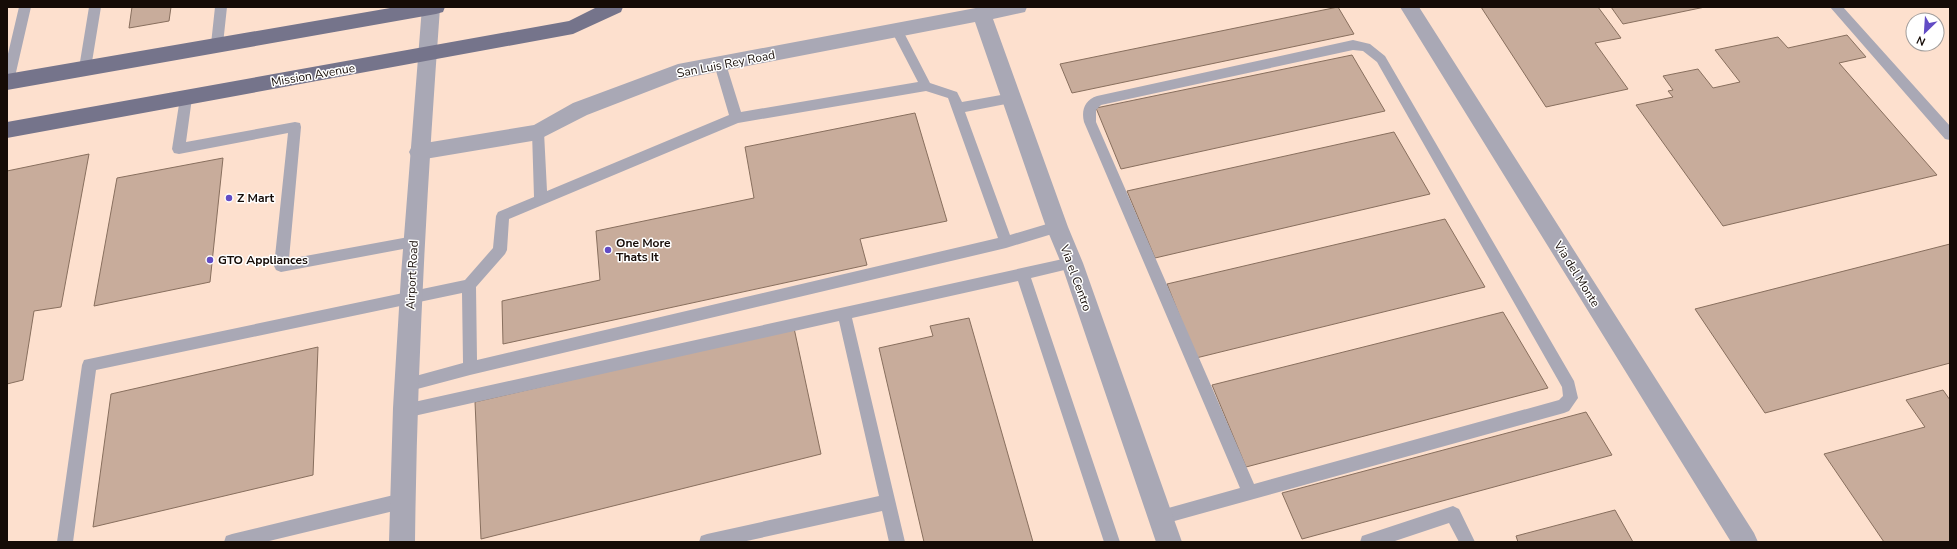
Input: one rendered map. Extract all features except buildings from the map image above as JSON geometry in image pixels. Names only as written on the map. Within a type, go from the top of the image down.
[{"type":"main road","points":[[7,82],[433,7]]},
{"type":"main road","name":"Mission Avenue","points":[[7,130],[573,27],[614,7]]},
{"type":"street","name":"Airport Road","points":[[402,542],[406,385],[419,152],[427,54],[433,7]]},
{"type":"street","name":"San Luis Rey Road","points":[[419,152],[538,132],[580,109],[671,75],[720,64],[1018,7]]},
{"type":"street","name":"Via del Monte","points":[[1409,7],[1745,542]]},
{"type":"street","name":"Via el Centro","points":[[982,14],[1057,227],[1072,263],[1169,542]]},
{"type":"lane","points":[[7,82],[25,7]]},
{"type":"lane","points":[[85,68],[95,7]]},
{"type":"lane","points":[[217,44],[221,7]]},
{"type":"lane","points":[[1836,7],[1950,135]]},
{"type":"lane","points":[[897,30],[926,86]]},
{"type":"lane","points":[[1160,517],[1564,406],[1571,398],[1569,386],[1381,59],[1366,48],[1353,45],[1097,101],[1091,105],[1088,111],[1090,122],[1249,492]]},
{"type":"lane","points":[[720,64],[736,118]]},
{"type":"lane","points":[[64,542],[89,365],[469,285],[500,250],[503,216],[736,118],[926,86],[953,95],[1006,242]]},
{"type":"lane","points":[[186,98],[179,149],[295,127],[281,266],[414,242]]},
{"type":"lane","points":[[958,108],[1012,98]]},
{"type":"lane","points":[[538,132],[541,200]]},
{"type":"lane","points":[[406,385],[470,368],[1006,242],[1057,227]]},
{"type":"lane","points":[[405,411],[1072,263]]},
{"type":"lane","points":[[1022,273],[1112,542]]},
{"type":"lane","points":[[469,285],[470,368]]},
{"type":"lane","points":[[844,313],[897,542]]},
{"type":"lane","points":[[232,542],[402,501]]},
{"type":"lane","points":[[707,542],[887,502]]},
{"type":"lane","points":[[1368,542],[1453,514],[1467,542]]},
{"type":"place","name":"Z Mart","points":[[229,198]]},
{"type":"place","name":"One More Thats It","points":[[608,250]]},
{"type":"place","name":"GTO Appliances","points":[[210,260]]}]
